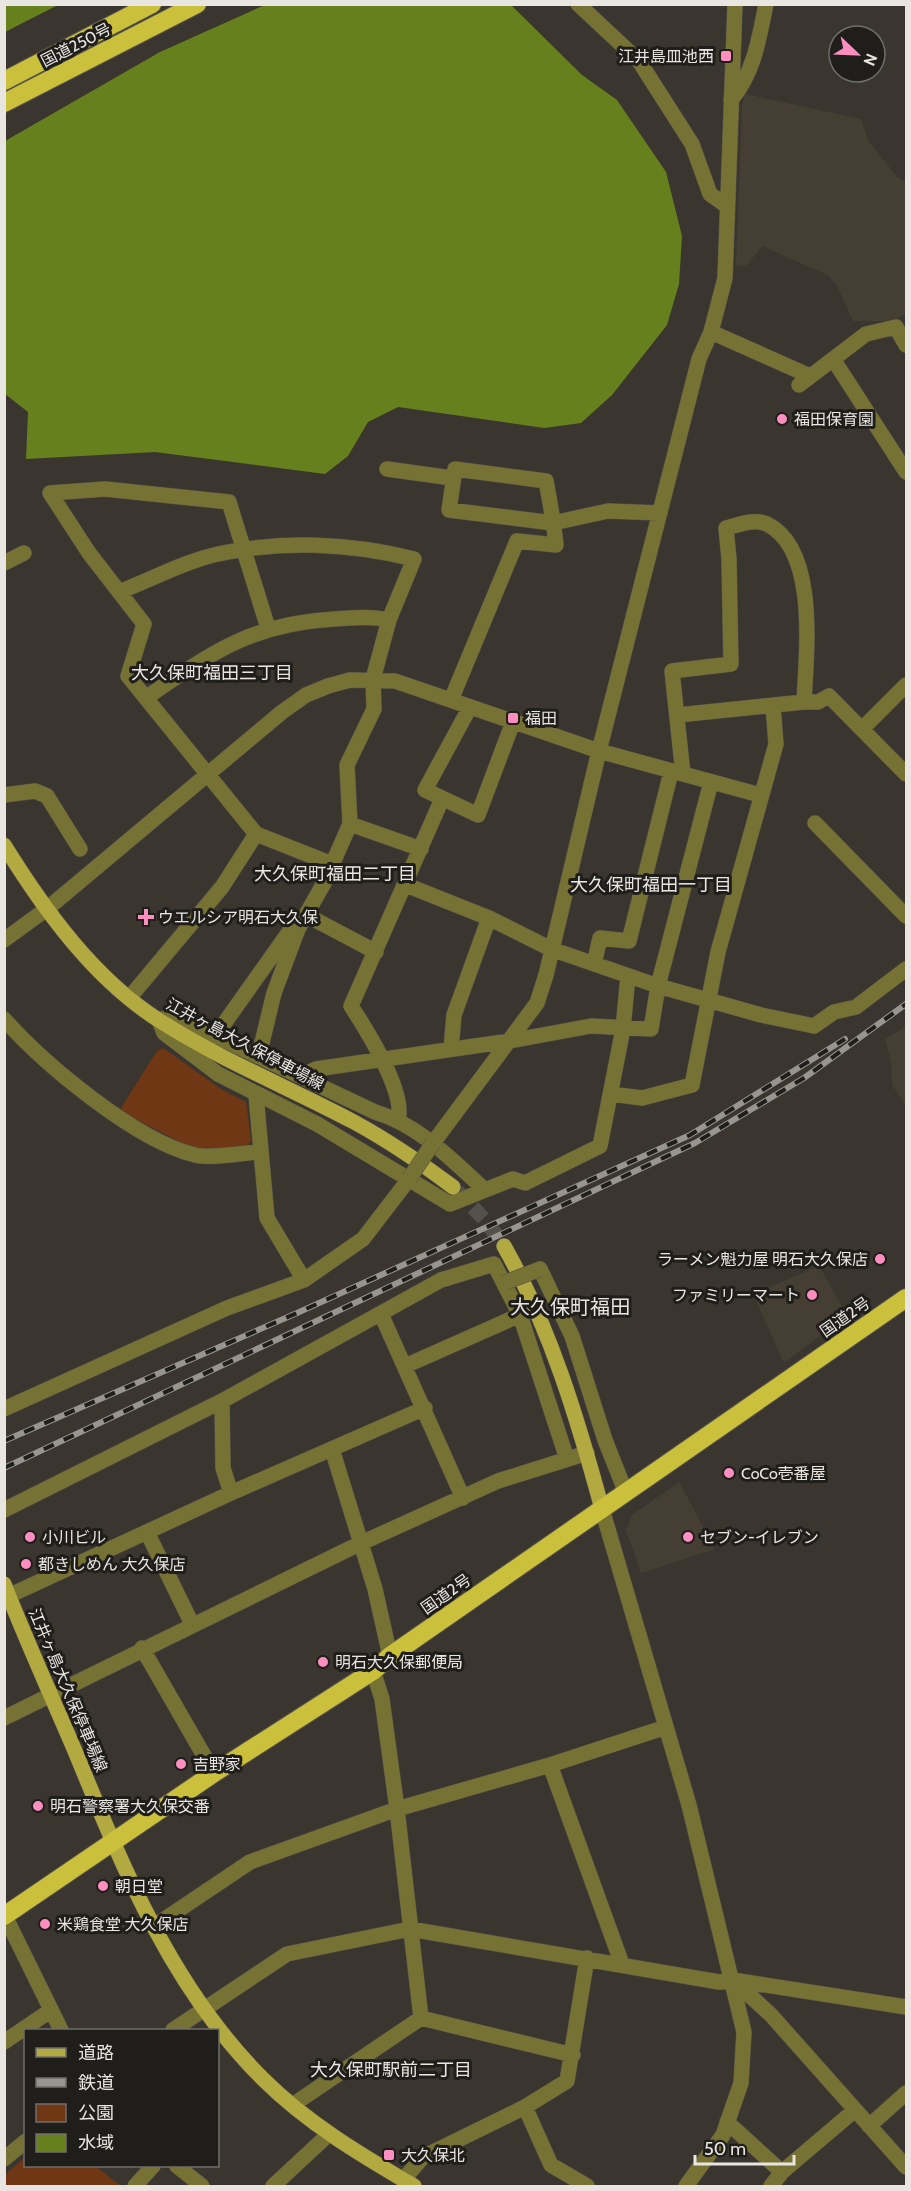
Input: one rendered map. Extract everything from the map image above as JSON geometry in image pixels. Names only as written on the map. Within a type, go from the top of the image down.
[{"type":"highway","name":"国道250号","points":[[4,81],[152,4]]},
{"type":"highway","name":"国道250号","points":[[4,103],[197,4]]},
{"type":"highway","name":"国道2号","points":[[5,1916],[214,1773],[373,1671],[390,1656],[906,1298]]},
{"type":"main road","name":"江井ヶ島大久保停車場線","points":[[4,844],[85,958],[159,1020],[234,1062],[355,1123],[411,1156],[453,1187]]},
{"type":"main road","points":[[504,1246],[527,1286],[587,1453],[603,1509]]},
{"type":"main road","name":"江井ヶ島大久保停車場線","points":[[6,1593],[112,1842],[153,1928],[204,2009],[263,2079],[329,2134],[409,2183]]},
{"type":"street","points":[[578,4],[639,61],[692,144],[710,194],[728,206]]},
{"type":"street","points":[[4,1409],[227,1308],[304,1280],[363,1239],[537,1003],[699,359],[711,332],[725,278],[735,4]]},
{"type":"street","points":[[731,100],[740,89],[755,57],[766,4]]},
{"type":"street","points":[[733,56],[755,57]]},
{"type":"street","points":[[711,332],[805,380],[866,334],[896,327],[906,345]]},
{"type":"street","points":[[833,359],[906,472]]},
{"type":"street","points":[[450,700],[517,541],[556,545],[553,524],[546,481],[455,468],[449,510],[553,524],[608,511],[660,513]]},
{"type":"street","points":[[387,470],[452,478]]},
{"type":"street","points":[[268,628],[229,502],[105,489],[50,493],[89,553],[144,624],[128,676],[256,834],[332,864]]},
{"type":"street","points":[[594,964],[600,938],[629,941],[677,773],[678,716],[672,671],[732,664],[726,528],[755,522],[767,524],[784,539],[800,568],[807,619],[804,702]]},
{"type":"street","points":[[119,592],[216,554],[350,546],[414,559],[388,620],[373,680],[374,709],[347,765],[350,824],[308,916],[298,928],[274,993],[259,1054]]},
{"type":"street","points":[[4,563],[24,553]]},
{"type":"street","points":[[147,697],[214,652],[268,628],[312,620],[373,617],[388,620]]},
{"type":"street","points":[[4,940],[48,908],[207,774],[306,695],[350,680],[395,681],[599,751],[760,795]]},
{"type":"street","points":[[862,729],[906,685]]},
{"type":"street","points":[[678,716],[818,702],[829,696],[906,774]]},
{"type":"street","points":[[611,1094],[642,1098],[692,1084],[718,952],[776,744],[773,706]]},
{"type":"street","points":[[470,707],[425,790],[478,815],[513,722]]},
{"type":"street","points":[[302,1076],[316,1069],[510,1041],[591,1026],[651,1029],[658,986],[711,782]]},
{"type":"street","points":[[4,795],[35,791],[47,796],[80,849]]},
{"type":"street","points":[[398,1119],[401,1109],[382,1058],[351,1006],[422,849],[442,799]]},
{"type":"street","points":[[815,823],[906,916]]},
{"type":"street","points":[[350,824],[422,849]]},
{"type":"street","points":[[130,997],[222,886],[256,834]]},
{"type":"street","points":[[406,885],[489,918],[551,949],[628,976],[707,1001],[814,1026],[834,1012],[856,1007],[906,969]]},
{"type":"street","points":[[308,916],[376,952]]},
{"type":"street","points":[[451,1049],[454,1015],[489,918]]},
{"type":"street","points":[[216,1035],[289,932],[298,928]]},
{"type":"street","points":[[485,1190],[433,1143],[398,1119],[375,1112],[259,1054],[173,1016],[159,1020],[164,1033],[218,1074],[317,1124],[450,1204],[513,1179],[525,1183],[600,1146],[623,1029],[628,976]]},
{"type":"street","points":[[4,1019],[25,1043],[99,1103],[164,1142],[196,1156],[259,1152]]},
{"type":"street","points":[[256,1095],[259,1152],[267,1218],[304,1280]]},
{"type":"street","points":[[4,1510],[222,1401],[441,1281],[494,1264],[520,1315],[567,1459]]},
{"type":"street","points":[[504,1283],[540,1269],[572,1336],[605,1440],[626,1493]]},
{"type":"street","points":[[381,1314],[425,1408],[463,1498]]},
{"type":"street","points":[[405,1366],[520,1315]]},
{"type":"street","points":[[222,1401],[223,1468],[231,1493]]},
{"type":"street","points":[[6,1593],[148,1534],[231,1493],[425,1408]]},
{"type":"street","points":[[332,1449],[359,1544],[375,1589],[390,1656]]},
{"type":"street","points":[[4,1718],[52,1697],[66,1687],[142,1648],[359,1544],[498,1481],[587,1453]]},
{"type":"street","points":[[603,1509],[666,1727],[733,1980],[744,2032],[741,2084],[723,2135],[686,2187]]},
{"type":"street","points":[[148,1534],[192,1624]]},
{"type":"street","points":[[142,1648],[214,1773]]},
{"type":"street","points":[[373,1671],[382,1699],[421,2018]]},
{"type":"street","points":[[153,1928],[250,1862],[397,1809],[550,1765],[666,1727]]},
{"type":"street","points":[[550,1765],[622,1964]]},
{"type":"street","points":[[5,1916],[60,2029]]},
{"type":"street","points":[[176,2029],[287,1954],[410,1929],[719,1982],[733,1980],[906,2007]]},
{"type":"street","points":[[409,2183],[423,2157],[525,2107],[567,2081],[587,1958]]},
{"type":"street","points":[[733,1980],[771,2015],[906,2168]]},
{"type":"street","points":[[4,2042],[50,2012]]},
{"type":"street","points":[[294,2104],[421,2018],[573,2055]]},
{"type":"street","points":[[869,2126],[906,2094]]},
{"type":"street","points":[[525,2107],[551,2165],[587,2187]]},
{"type":"street","points":[[771,2187],[782,2172],[855,2110]]},
{"type":"street","points":[[727,2122],[782,2172]]},
{"type":"street","points":[[273,2187],[329,2134]]},
{"type":"street","points":[[6,2154],[24,2142]]},
{"type":"street","points":[[135,2187],[152,2167]]},
{"type":"street","points":[[178,2167],[202,2187]]},
{"type":"shaded area","points":[[745,94],[861,119],[868,140],[897,177],[906,182],[906,314],[893,321],[853,321],[838,288],[828,275],[762,246],[747,265],[736,266],[742,105]]},
{"type":"shaded area","points":[[906,1026],[906,1105],[892,1085],[891,1062],[885,1039]]},
{"type":"shaded area","points":[[819,1266],[847,1315],[784,1363],[753,1294]]},
{"type":"shaded area","points":[[679,1482],[715,1549],[641,1573],[626,1530],[632,1515]]},
{"type":"green space","points":[[163,1048],[221,1089],[246,1102],[251,1141],[246,1147],[199,1152],[124,1113],[121,1108],[157,1051]]},
{"type":"green space","points":[[24,2158],[24,2167],[96,2167],[121,2186],[5,2186],[5,2175]]},
{"type":"water","points":[[5,4],[58,4],[58,5],[5,32]]},
{"type":"water","points":[[267,4],[511,5],[582,75],[617,100],[666,172],[682,236],[679,284],[667,325],[612,395],[581,423],[544,428],[398,407],[368,422],[348,456],[325,474],[155,452],[26,459],[28,412],[5,394],[5,141],[160,52]]},
{"type":"tunnel","points":[[457,1191],[485,1220],[504,1246]]},
{"type":"railway","points":[[4,1468],[695,1143],[804,1078],[906,1004]]},
{"type":"railway","points":[[4,1441],[297,1313],[690,1135],[845,1039]]},
{"type":"place","name":"江井島皿池西","points":[[726,56]]},
{"type":"place","name":"福田保育園","points":[[782,419]]},
{"type":"place","name":"福田","points":[[513,718]]},
{"type":"place","name":"ウエルシア明石大久保","points":[[146,917]]},
{"type":"place","name":"ラーメン魁力屋 明石大久保店","points":[[880,1259]]},
{"type":"place","name":"ファミリーマート","points":[[812,1295]]},
{"type":"place","name":"CoCo壱番屋","points":[[729,1473]]},
{"type":"place","name":"小川ビル","points":[[30,1537]]},
{"type":"place","name":"セブン-イレブン","points":[[688,1537]]},
{"type":"place","name":"都きしめん 大久保店","points":[[26,1564]]},
{"type":"place","name":"明石大久保郵便局","points":[[323,1662]]},
{"type":"place","name":"吉野家","points":[[181,1764]]},
{"type":"place","name":"明石警察署大久保交番","points":[[38,1806]]},
{"type":"place","name":"朝日堂","points":[[103,1886]]},
{"type":"place","name":"米鶏食堂 大久保店","points":[[45,1924]]},
{"type":"place","name":"大久保北","points":[[389,2155]]},
{"type":"district","name":"大久保町福田三丁目","points":[[212,673]]},
{"type":"district","name":"大久保町福田二丁目","points":[[335,874]]},
{"type":"district","name":"大久保町福田一丁目","points":[[651,885]]},
{"type":"district","name":"大久保町福田","points":[[570,1307]]},
{"type":"district","name":"大久保町駅前二丁目","points":[[391,2070]]}]
